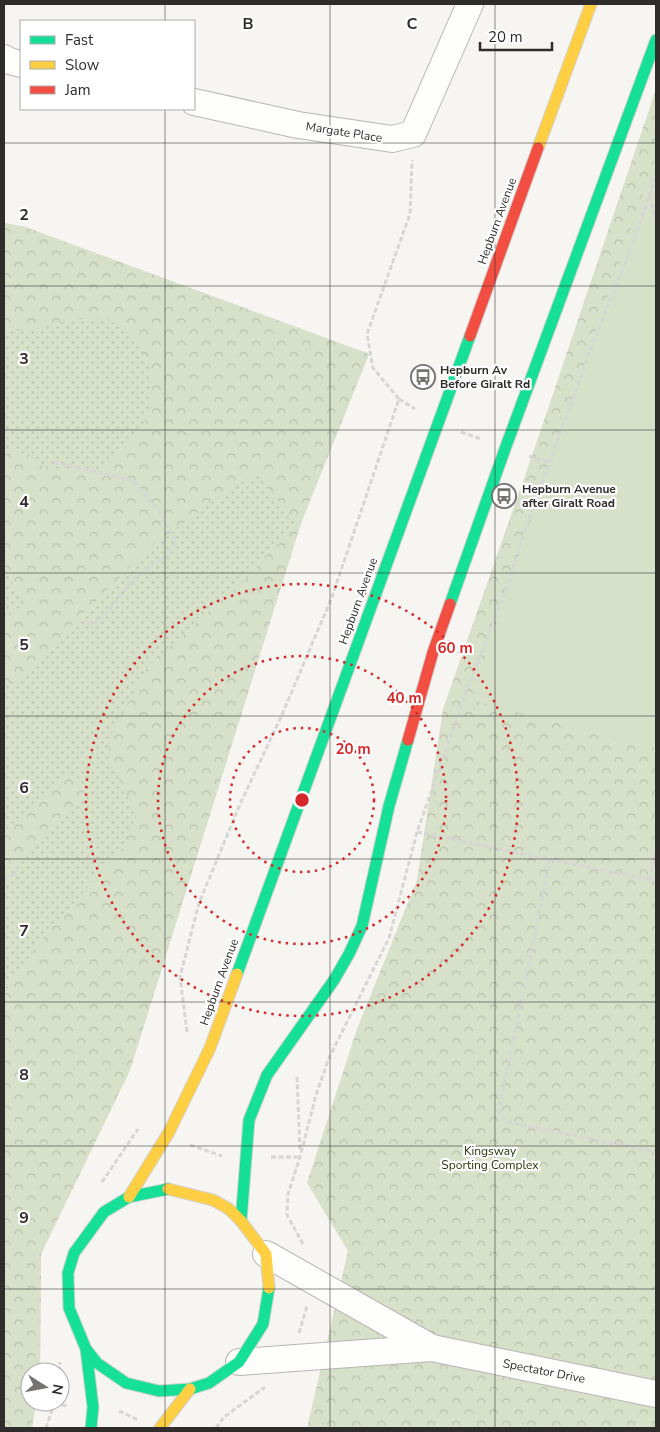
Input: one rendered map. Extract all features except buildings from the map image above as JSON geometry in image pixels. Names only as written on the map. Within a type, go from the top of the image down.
[{"type":"main road","name":"Hepburn Avenue","points":[[129,1198],[169,1132],[210,1048],[591,4]]},
{"type":"main road","points":[[242,1221],[249,1120],[267,1074],[296,1036],[346,960],[362,926],[389,806],[433,652],[505,448],[656,40]]},
{"type":"main road","points":[[168,1189],[213,1200],[229,1209],[242,1221],[266,1254],[269,1288],[262,1324],[239,1362],[209,1383],[190,1389],[159,1391],[126,1383],[97,1363],[86,1349],[69,1308],[68,1273],[74,1253],[104,1212],[129,1198],[168,1189]]},
{"type":"main road","points":[[86,1349],[93,1407],[91,1428]]},
{"type":"main road","points":[[160,1428],[190,1389]]},
{"type":"street","points":[[413,134],[470,4]]},
{"type":"street","points":[[4,58],[20,64]]},
{"type":"street","name":"Margate Place","points":[[195,102],[298,125],[392,139],[413,134]]},
{"type":"street","name":"Spectator Drive","points":[[266,1254],[432,1348]]},
{"type":"street","name":"Spectator Drive","points":[[239,1362],[432,1348],[656,1394]]},
{"type":"path","points":[[413,134],[410,214],[367,334],[373,368],[399,398],[437,423],[550,462]]},
{"type":"path","points":[[304,1246],[287,1215],[288,1194],[316,1095],[329,1058],[389,938],[417,832],[470,682],[508,585],[550,462],[656,176]]},
{"type":"path","points":[[649,196],[656,219]]},
{"type":"path","points":[[185,1039],[187,1030],[180,977],[199,903],[241,802],[281,717],[332,597],[399,398]]},
{"type":"path","points":[[54,462],[134,481],[162,515],[176,542],[172,551],[136,577],[106,614],[97,621],[84,624]]},
{"type":"path","points":[[417,832],[656,881]]},
{"type":"path","points":[[650,880],[656,849]]},
{"type":"path","points":[[550,859],[499,1110],[506,1122],[656,1152]]},
{"type":"path","points":[[4,879],[15,874],[17,867]]},
{"type":"path","points":[[296,1036],[300,1156]]},
{"type":"path","points":[[100,1185],[138,1128]]},
{"type":"path","points":[[60,1362],[61,1356]]},
{"type":"path","points":[[46,1428],[51,1412]]},
{"type":"green space","name":"Kingsway Sporting Complex","points":[[656,89],[656,1428],[307,1428],[348,1251],[307,1183],[357,1029],[417,880],[443,709],[535,447]]},
{"type":"green space","points":[[656,156],[656,749],[471,700],[550,463]]},
{"type":"green space","points":[[4,223],[25,227],[369,354],[301,523],[130,1070],[41,1254],[40,1362],[20,1362],[20,1412],[34,1412],[32,1428],[4,1428]]},
{"type":"green space","points":[[4,223],[25,227],[369,354],[301,523],[130,1070],[41,1254],[40,1362],[20,1362],[20,1412],[34,1412],[32,1428],[4,1428],[4,993],[43,938],[126,844],[136,814],[104,748],[148,666],[248,577],[295,522],[256,473],[226,492],[145,551],[22,677],[4,686],[4,617],[23,605],[4,566],[4,455],[15,451],[28,454],[39,465],[67,471],[91,471],[112,462],[140,432],[152,400],[151,368],[134,336],[106,318],[74,319],[32,330],[4,331]]},
{"type":"green space","points":[[64,775],[77,777],[86,790],[75,808],[4,871],[4,832]]},
{"type":"traffic: fast","points":[[450,604],[505,449],[656,40]]},
{"type":"traffic: fast","points":[[237,974],[470,336]]},
{"type":"traffic: fast","points":[[241,1221],[249,1120],[267,1075],[334,980],[362,926],[389,806],[408,740]]},
{"type":"traffic: fast","points":[[168,1189],[129,1197],[104,1212],[74,1253],[68,1273],[69,1308],[86,1349],[97,1363],[126,1383],[159,1391],[190,1389],[209,1383],[239,1362],[263,1324],[269,1288]]},
{"type":"traffic: fast","points":[[86,1349],[93,1407],[91,1428]]},
{"type":"traffic: slow","points":[[538,148],[591,4]]},
{"type":"traffic: slow","points":[[129,1197],[169,1132],[210,1048],[237,974]]},
{"type":"traffic: slow","points":[[168,1189],[213,1200],[229,1209],[241,1221],[266,1254],[269,1288]]},
{"type":"traffic: slow","points":[[160,1428],[190,1389]]},
{"type":"traffic: jam","points":[[470,336],[538,148]]},
{"type":"traffic: jam","points":[[408,740],[433,652],[450,604]]},
{"type":"place","name":"Hepburn Av Before Giralt Rd","points":[[423,377]]},
{"type":"place","name":"Hepburn Avenue after Giralt Road","points":[[504,496]]}]
